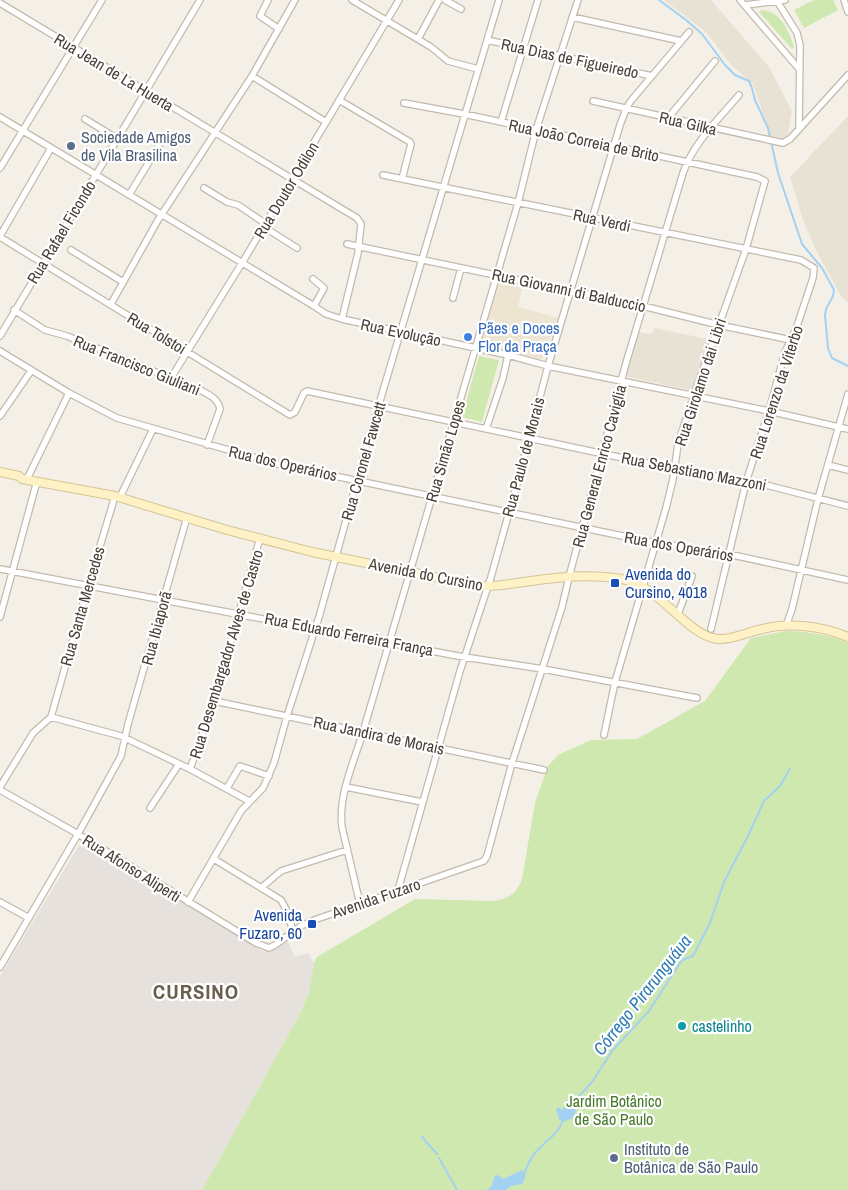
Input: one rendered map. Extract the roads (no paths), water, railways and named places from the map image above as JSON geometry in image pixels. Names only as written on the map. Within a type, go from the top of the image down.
[{"type":"main road","name":"Avenida do Cursino","points":[[0,472],[25,479],[117,497],[312,552],[487,586],[569,577],[616,578],[644,586],[704,635],[717,639],[786,626],[806,626],[848,637]]},
{"type":"main road","name":"Avenida do Cursino","points":[[0,477],[18,480],[25,479]]},
{"type":"street","points":[[0,168],[102,0]]},
{"type":"street","name":"Rua Rafael Ficondo","points":[[0,336],[116,138],[200,0]]},
{"type":"street","points":[[268,0],[260,16],[279,29]]},
{"type":"street","points":[[111,304],[162,215],[252,76],[295,0]]},
{"type":"street","points":[[352,0],[362,3],[386,21],[431,46],[448,61],[478,69]]},
{"type":"street","name":"Rua Doutor Odilon","points":[[171,378],[265,226],[399,0]]},
{"type":"street","points":[[418,39],[439,0]]},
{"type":"street","points":[[445,0],[462,9]]},
{"type":"street","name":"Rua Coronel Fawcett","points":[[188,902],[214,859],[228,831],[249,801],[263,788],[269,776],[315,628],[421,259],[499,0]]},
{"type":"street","points":[[501,122],[538,0]]},
{"type":"street","name":"Rua Simão Lopes","points":[[360,904],[340,816],[342,799],[364,732],[474,348],[518,203],[536,130],[578,0]]},
{"type":"street","points":[[743,2],[785,0]]},
{"type":"street","points":[[844,0],[848,12]]},
{"type":"street","points":[[777,1],[797,33],[800,45],[799,129]]},
{"type":"street","points":[[743,2],[800,70]]},
{"type":"street","name":"Rua Jean de La Huerta","points":[[0,3],[359,220],[361,224],[359,246]]},
{"type":"street","points":[[572,17],[681,41]]},
{"type":"street","name":"Rua Paulo de Morais","points":[[398,890],[613,145],[626,109],[689,32]]},
{"type":"street","name":"Rua Dias de Figueiredo","points":[[487,40],[652,76]]},
{"type":"street","points":[[668,118],[715,61]]},
{"type":"street","points":[[799,129],[848,75]]},
{"type":"street","points":[[252,76],[326,122]]},
{"type":"street","name":"Rua General Enrico Caviglia","points":[[488,852],[512,763],[562,607],[643,306],[687,162],[711,128],[740,95]]},
{"type":"street","points":[[339,100],[410,142],[402,179]]},
{"type":"street","name":"Rua Gilka","points":[[593,101],[780,143],[790,140],[799,129]]},
{"type":"street","name":"Rua João Correia de Brito","points":[[404,103],[613,145],[762,178]]},
{"type":"street","name":"Rua Evolução","points":[[0,117],[326,314],[400,333],[508,355],[548,366],[694,395],[848,429]]},
{"type":"street","points":[[85,119],[116,138]]},
{"type":"street","points":[[129,195],[161,142]]},
{"type":"street","points":[[0,237],[51,148]]},
{"type":"street","name":"Rua Verdi","points":[[383,175],[801,260],[812,266],[815,271]]},
{"type":"street","name":"Rua Girolamo dai Libri","points":[[604,735],[615,682],[666,508],[675,469],[676,453],[718,325],[746,249],[765,186],[765,181],[762,178]]},
{"type":"street","points":[[204,188],[227,202],[238,206],[298,248]]},
{"type":"street","name":"Rua Tolstoi","points":[[0,237],[290,415],[295,412],[304,393]]},
{"type":"street","name":"Rua Giovanni di Balduccio","points":[[347,244],[496,274],[791,340]]},
{"type":"street","points":[[342,319],[359,246]]},
{"type":"street","points":[[71,250],[123,282]]},
{"type":"street","points":[[452,298],[461,268]]},
{"type":"street","name":"Rua Lorenzo da Viterbo","points":[[710,629],[746,482],[770,411],[785,352],[796,329],[815,271]]},
{"type":"street","points":[[313,279],[324,288],[314,306]]},
{"type":"street","name":"Rua Francisco Giuliani","points":[[14,310],[45,330],[67,336],[202,391],[212,397],[219,404],[219,414],[207,445]]},
{"type":"street","name":"Rua dos Operários","points":[[0,351],[69,394],[117,418],[277,464],[582,528],[656,543],[728,554],[848,580]]},
{"type":"street","points":[[486,429],[498,395],[508,355]]},
{"type":"street","points":[[0,416],[31,371]]},
{"type":"street","name":"Rua Sebastiano Mazzoni","points":[[304,393],[307,391],[675,469],[779,488],[848,506]]},
{"type":"street","points":[[25,479],[69,394]]},
{"type":"street","points":[[786,626],[818,499],[848,394]]},
{"type":"street","name":"Rua Santa Mercedes","points":[[51,717],[88,586],[117,497],[153,429]]},
{"type":"street","points":[[828,466],[848,470]]},
{"type":"street","points":[[0,617],[37,481]]},
{"type":"street","name":"Rua Ibiaporã","points":[[0,967],[78,834],[121,756],[187,517]]},
{"type":"street","name":"Rua Desembargador Alves de Castro","points":[[190,769],[214,701],[260,538]]},
{"type":"street","name":"Rua Eduardo Ferreira França","points":[[0,569],[465,657],[543,669],[698,698]]},
{"type":"street","points":[[678,614],[692,576]]},
{"type":"street","name":"Rua Jandira de Morais","points":[[214,701],[544,770]]},
{"type":"street","points":[[0,788],[33,733],[51,717],[125,738],[190,769],[249,801]]},
{"type":"street","points":[[150,808],[179,764]]},
{"type":"street","points":[[227,788],[240,766],[269,776]]},
{"type":"street","points":[[346,787],[422,802]]},
{"type":"street","name":"Rua Afonso Aliperti","points":[[0,788],[263,947]]},
{"type":"street","points":[[261,888],[281,871],[347,850]]},
{"type":"street","name":"Avenida Fuzaro","points":[[263,947],[269,948],[275,945],[292,932],[317,918],[481,862],[486,859],[488,852]]},
{"type":"street","points":[[214,859],[281,900],[286,909],[292,932]]},
{"type":"street","points":[[0,902],[29,918]]},
{"type":"water","points":[[568,1100],[576,1104],[577,1107],[573,1118],[563,1122],[559,1119],[556,1110],[558,1107],[562,1110]]},
{"type":"water","points":[[522,1170],[526,1175],[522,1184],[511,1186],[506,1190],[486,1190],[491,1187],[495,1176],[498,1175],[503,1179]]},
{"type":"waterway","points":[[659,0],[702,34],[725,65],[735,75],[749,81],[755,100],[768,128],[778,173],[802,244],[822,268],[834,290],[825,315],[828,348],[832,358],[848,366]]},
{"type":"waterway","name":"Córrego Pirarunguáua","points":[[573,1103],[592,1082],[612,1051],[649,1011],[682,960],[693,956],[710,923],[724,882],[764,801],[780,786],[790,769]]},
{"type":"waterway","name":"Córrego Pirarunguáua","points":[[524,1174],[533,1155],[555,1134],[563,1120]]},
{"type":"waterway","points":[[422,1137],[437,1154]]},
{"type":"waterway","points":[[439,1158],[457,1190]]},
{"type":"place","name":"Sociedade Amigos de Vila Brasilina","points":[[71,146]]},
{"type":"place","name":"Pães e Doces Flor da Praça","points":[[468,337]]},
{"type":"place","name":"Avenida do Cursino, 4018","points":[[615,583]]},
{"type":"place","name":"Avenida Fuzaro, 60","points":[[312,924]]},
{"type":"place","name":"castelinho","points":[[682,1026]]},
{"type":"place","name":"Instituto de Botânica de São Paulo","points":[[614,1158]]},
{"type":"district","name":"CURSINO","points":[[196,991]]},
{"type":"park label","name":"Jardim Botânico de São Paulo","points":[[614,1110]]}]
